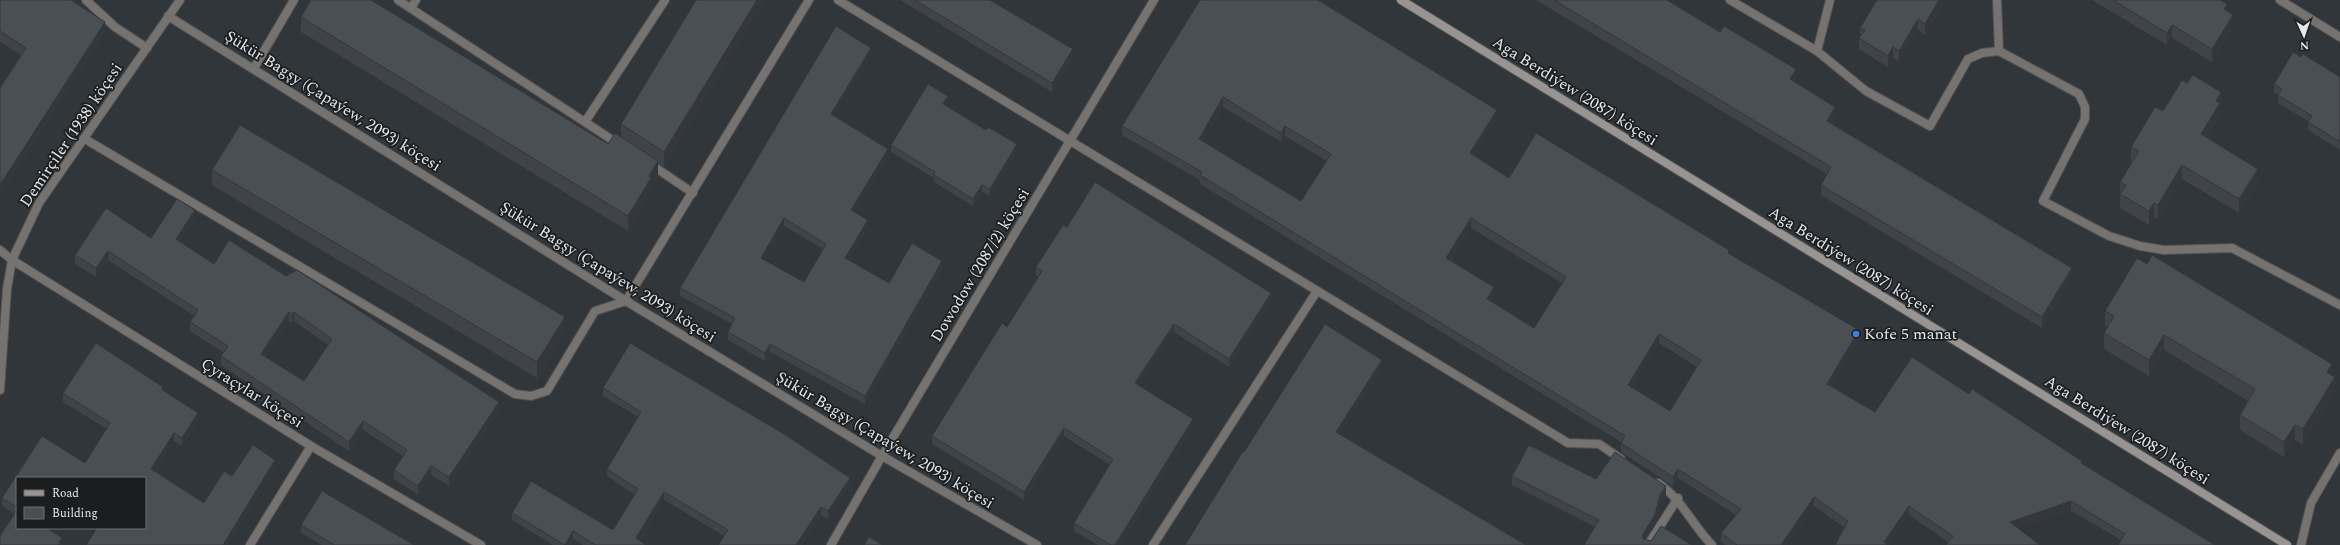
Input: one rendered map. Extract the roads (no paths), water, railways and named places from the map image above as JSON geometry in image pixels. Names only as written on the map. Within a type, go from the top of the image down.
[{"type":"street","points":[[86,0],[115,27],[147,48]]},
{"type":"street","name":"Demirçiler (1938) köçesi","points":[[0,390],[2,335],[12,260],[39,203],[85,139],[180,0]]},
{"type":"street","points":[[254,68],[294,0]]},
{"type":"street","points":[[398,0],[630,151]]},
{"type":"street","points":[[411,8],[416,0]]},
{"type":"street","points":[[585,122],[666,0]]},
{"type":"street","points":[[85,139],[515,394],[531,396],[547,391],[595,311],[626,301],[809,0]]},
{"type":"street","points":[[838,0],[1568,443],[1599,444],[1630,465]]},
{"type":"street","name":"Dowodow (2087/2) köçesi","points":[[831,545],[882,456],[1154,0]]},
{"type":"street","name":"Aga Berdiýew (2087) köçesi","points":[[1401,0],[2287,545]]},
{"type":"street","points":[[1730,0],[1817,51],[1866,91],[1930,126],[1968,59],[1982,53],[1999,52],[2079,94],[2085,107],[2085,119],[2043,201],[2109,236],[2140,246],[2164,250],[2232,248],[2340,305]]},
{"type":"street","points":[[1817,51],[1830,0]]},
{"type":"street","points":[[1997,0],[1999,52]]},
{"type":"street","points":[[2280,0],[2340,37]]},
{"type":"street","name":"Şükür Bagşy (Çapaýew, 2093) köçesi","points":[[168,16],[254,68],[626,301],[882,456],[1037,545]]},
{"type":"street","points":[[642,160],[693,193]]},
{"type":"street","name":"Çyraçylar köçesi","points":[[0,250],[12,260],[311,446],[481,545]]},
{"type":"street","points":[[1153,545],[1317,291]]},
{"type":"street","points":[[250,545],[311,446]]},
{"type":"street","points":[[2301,545],[2311,503],[2340,453]]},
{"type":"street","points":[[1649,477],[1678,498],[1703,536],[1712,545]]},
{"type":"street","points":[[1648,545],[1678,498]]},
{"type":"place","name":"Kofe 5 manat","points":[[1856,334]]}]
